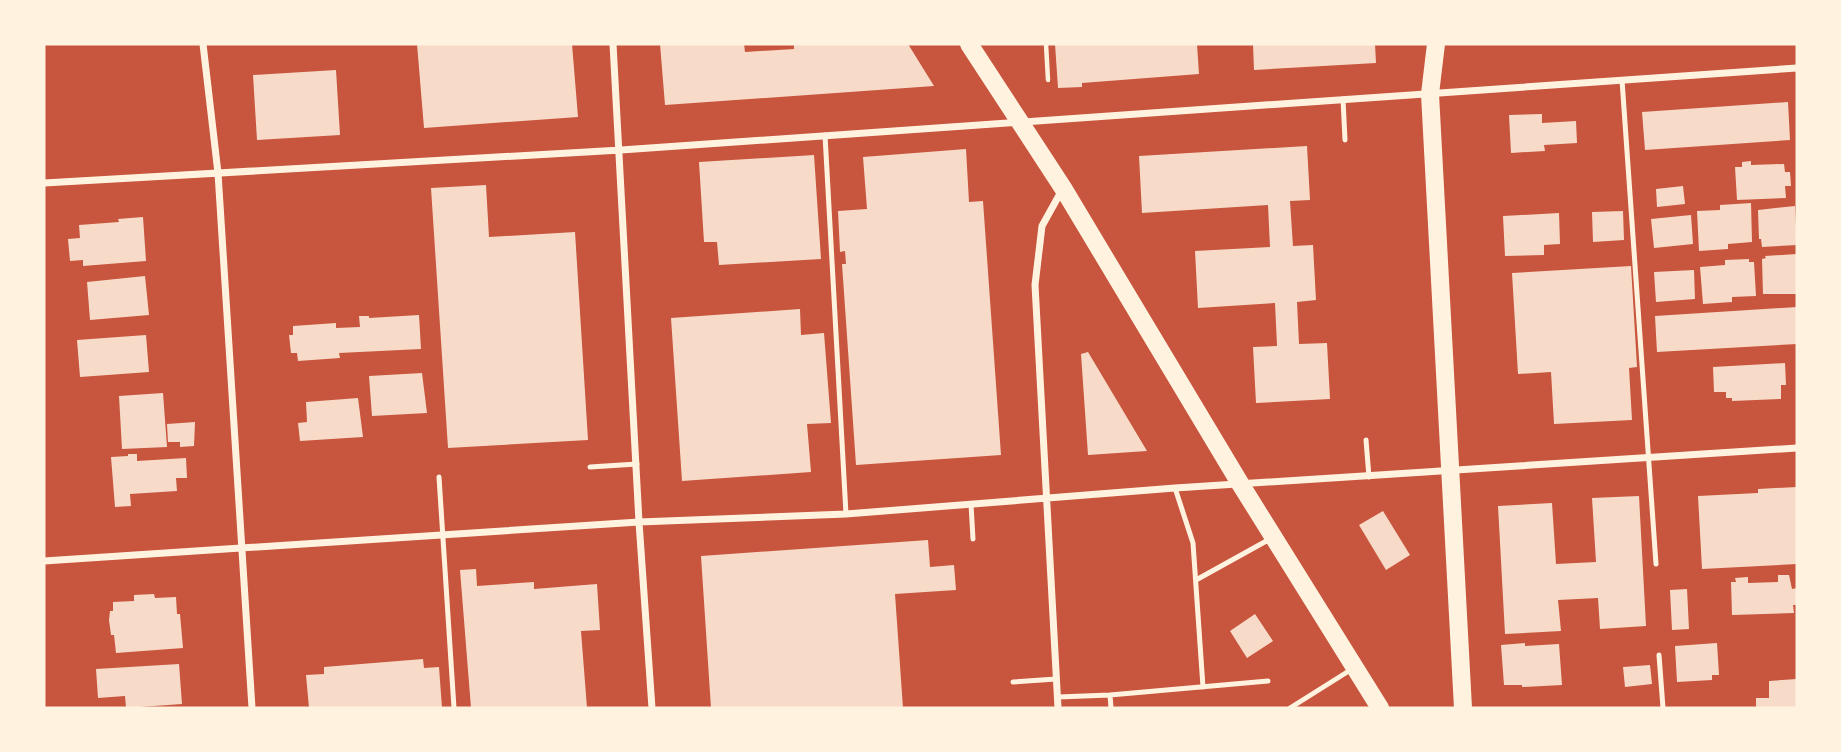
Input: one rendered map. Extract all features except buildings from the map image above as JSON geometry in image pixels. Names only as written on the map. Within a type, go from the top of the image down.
[{"type":"main road","points":[[970,44],[1063,188],[1241,485],[1380,708]]},
{"type":"main road","points":[[1436,44],[1430,94],[1463,708]]},
{"type":"street","points":[[203,44],[218,173],[252,708]]},
{"type":"street","points":[[613,44],[652,708]]},
{"type":"street","points":[[44,183],[621,150],[1797,68]]},
{"type":"street","points":[[1058,708],[1035,285],[1042,226],[1063,188]]},
{"type":"street","points":[[44,560],[639,522],[846,514],[1174,488],[1797,448]]},
{"type":"lane","points":[[1622,80],[1656,565]]},
{"type":"lane","points":[[1343,99],[1345,140]]},
{"type":"lane","points":[[825,135],[846,514]]},
{"type":"lane","points":[[1366,440],[1368,477]]},
{"type":"lane","points":[[590,467],[637,464]]},
{"type":"lane","points":[[439,477],[454,708]]},
{"type":"lane","points":[[1174,488],[1193,543],[1203,687]]},
{"type":"lane","points":[[971,504],[973,539]]},
{"type":"lane","points":[[1196,580],[1273,537]]},
{"type":"lane","points":[[1660,655],[1663,708]]},
{"type":"lane","points":[[1290,708],[1354,667]]},
{"type":"lane","points":[[1013,682],[1056,679]]},
{"type":"lane","points":[[1058,697],[1268,681]]},
{"type":"lane","points":[[1110,695],[1111,708]]},
{"type":"path","points":[[1046,44],[1048,79]]}]
